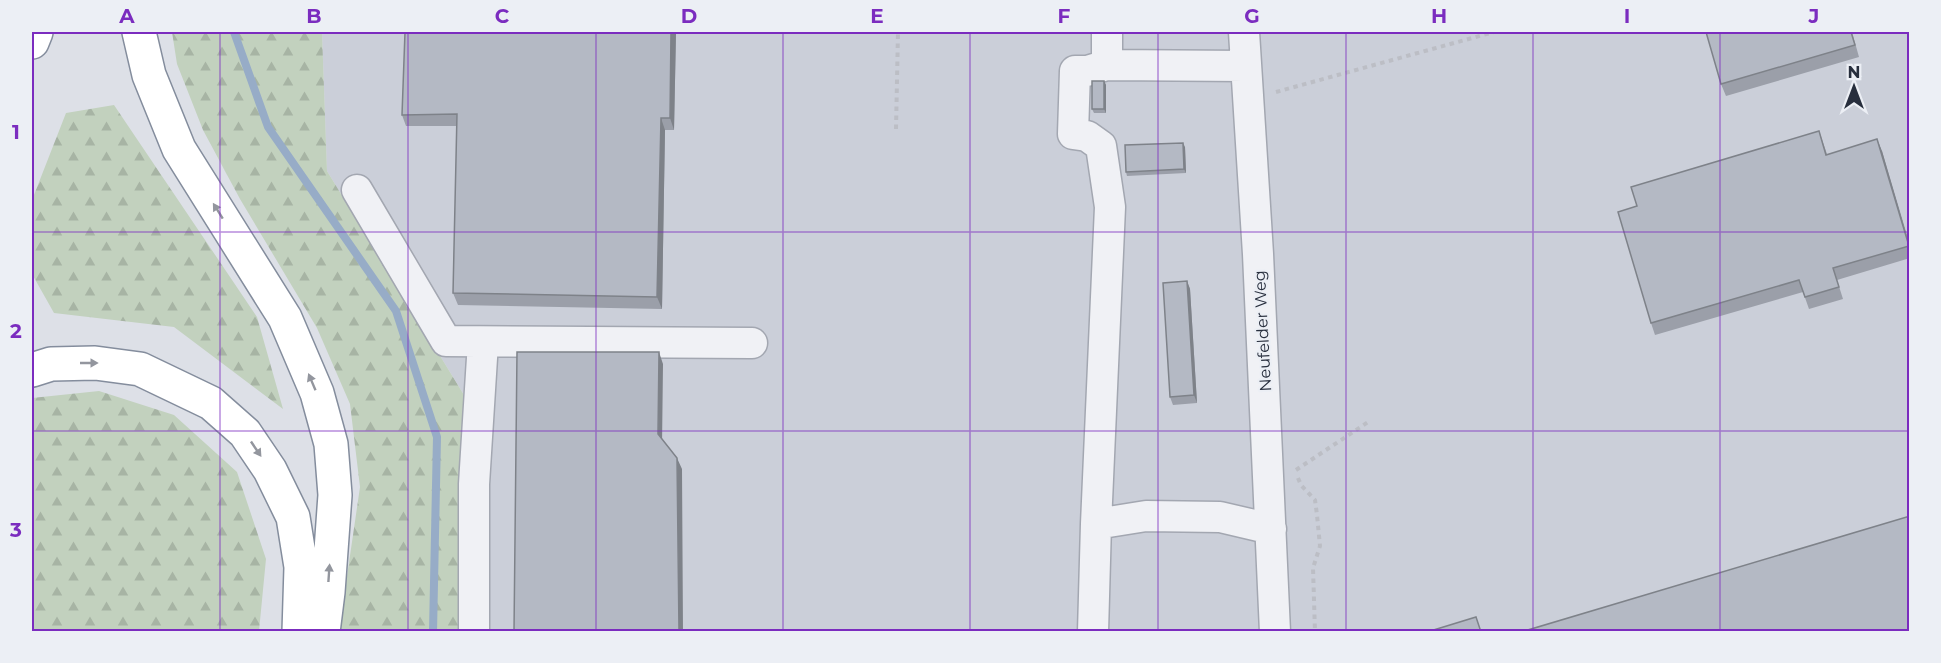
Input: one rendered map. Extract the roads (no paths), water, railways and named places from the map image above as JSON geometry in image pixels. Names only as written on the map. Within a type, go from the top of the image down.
[{"type":"highway","points":[[32,42],[36,32]]},
{"type":"highway","points":[[139,32],[149,75],[179,149],[285,318],[317,393],[331,444],[335,495],[328,592],[322,632]]},
{"type":"highway","points":[[32,370],[51,364],[95,363],[140,369],[211,403],[245,434],[270,470],[293,517],[301,567],[299,632]]},
{"type":"street","points":[[1107,32],[1107,65]]},
{"type":"street","name":"Neufelder Weg","points":[[1244,32],[1258,254],[1275,632]]},
{"type":"street","points":[[1093,632],[1110,207],[1101,146],[1087,136],[1073,134],[1075,70],[1087,71],[1107,65],[1245,66]]},
{"type":"street","points":[[357,190],[446,341],[752,343]]},
{"type":"street","points":[[474,632],[474,484],[483,342]]},
{"type":"street","points":[[1096,524],[1146,516],[1220,517],[1271,529]]},
{"type":"waterway","points":[[234,32],[268,127],[396,311],[437,437],[433,632]]}]
